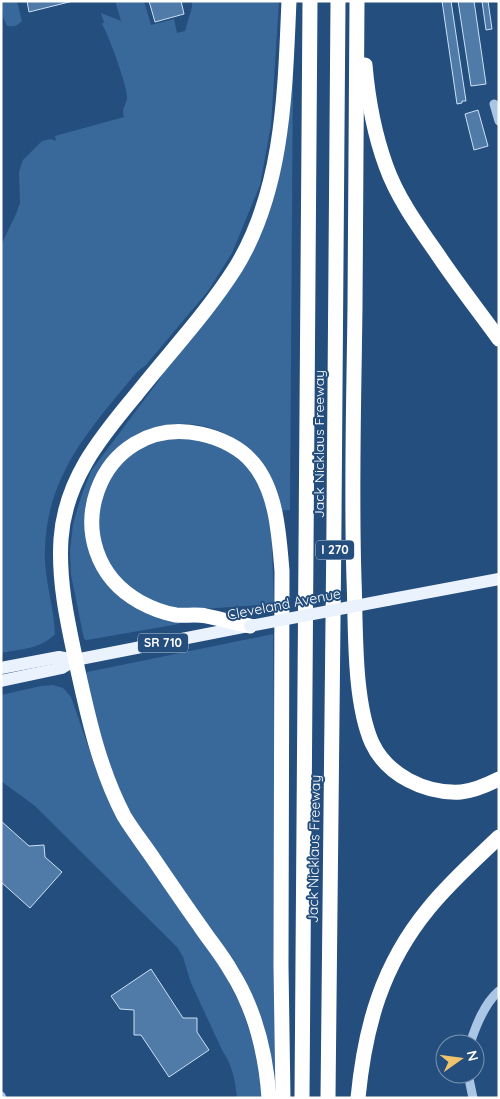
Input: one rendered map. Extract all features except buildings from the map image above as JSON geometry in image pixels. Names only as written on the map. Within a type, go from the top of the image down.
[{"type":"highway","points":[[269,1098],[267,1072],[260,1036],[232,972],[126,818],[109,786],[95,746],[75,660],[63,590],[61,539],[65,508],[76,479],[96,447],[110,426],[216,296],[252,237],[267,195],[278,145],[286,75],[289,1]]},
{"type":"highway","name":"Jack Nicklaus Freeway","points":[[302,1098],[310,1]]},
{"type":"highway","name":"Jack Nicklaus Freeway","points":[[328,1098],[329,899],[335,559],[338,1]]},
{"type":"highway","points":[[357,1],[352,527],[357,662],[361,702],[372,742],[381,757],[393,770],[410,781],[427,788],[462,792],[487,785],[499,779]]},
{"type":"highway","points":[[362,1],[367,85],[375,133],[386,168],[399,196],[417,226],[499,339]]},
{"type":"highway","points":[[250,626],[204,616],[176,615],[153,609],[124,591],[102,564],[92,531],[95,497],[103,476],[116,459],[132,445],[153,436],[171,432],[190,431],[227,442],[240,450],[253,463],[269,493],[277,523],[282,571],[281,966],[283,1098]]},
{"type":"highway","points":[[358,1098],[372,1014],[387,975],[406,939],[429,907],[499,837]]},
{"type":"main road","name":"Cleveland Avenue","points":[[1,682],[62,668],[75,660],[499,580]]},
{"type":"main road","name":"Cleveland Avenue","points":[[1,668],[59,657],[75,660]]},
{"type":"street","points":[[494,104],[499,121]]},
{"type":"street","points":[[473,1034],[486,1006],[499,990]]},
{"type":"street","points":[[470,1084],[473,1098]]},
{"type":"shaded area","points":[[1,1],[17,1],[22,21],[19,24],[7,26],[3,17]]},
{"type":"shaded area","points":[[115,1],[144,1],[151,25],[174,19],[177,33],[185,31],[192,1],[279,1],[271,125],[260,185],[232,253],[208,291],[146,365],[137,372],[89,432],[75,452],[54,496],[48,520],[45,558],[55,634],[37,646],[1,653],[1,245],[20,203],[19,172],[23,160],[42,141],[51,139],[56,141],[55,136],[124,117],[126,92],[109,38],[102,24],[104,22],[101,13],[121,21]]},
{"type":"shaded area","points":[[293,62],[290,510],[277,511],[245,448],[223,433],[203,426],[181,424],[160,426],[140,433],[122,444],[107,459],[96,478],[95,484],[103,572],[178,620],[179,624],[84,639],[71,575],[70,551],[73,524],[82,494],[91,471],[159,380],[172,357],[247,254]]},
{"type":"shaded area","points":[[151,436],[210,437],[244,459],[263,491],[271,524],[274,604],[181,609],[159,604],[129,588],[102,555],[95,528],[110,471]]},
{"type":"shaded area","points":[[273,634],[276,918],[275,1094],[253,1011],[140,835],[113,785],[84,677],[87,672]]},
{"type":"shaded area","points":[[53,685],[63,688],[71,697],[101,783],[222,969],[240,1004],[257,1053],[262,1098],[237,1098],[231,1068],[191,983],[183,957],[177,947],[35,806],[1,781],[1,695]]}]
